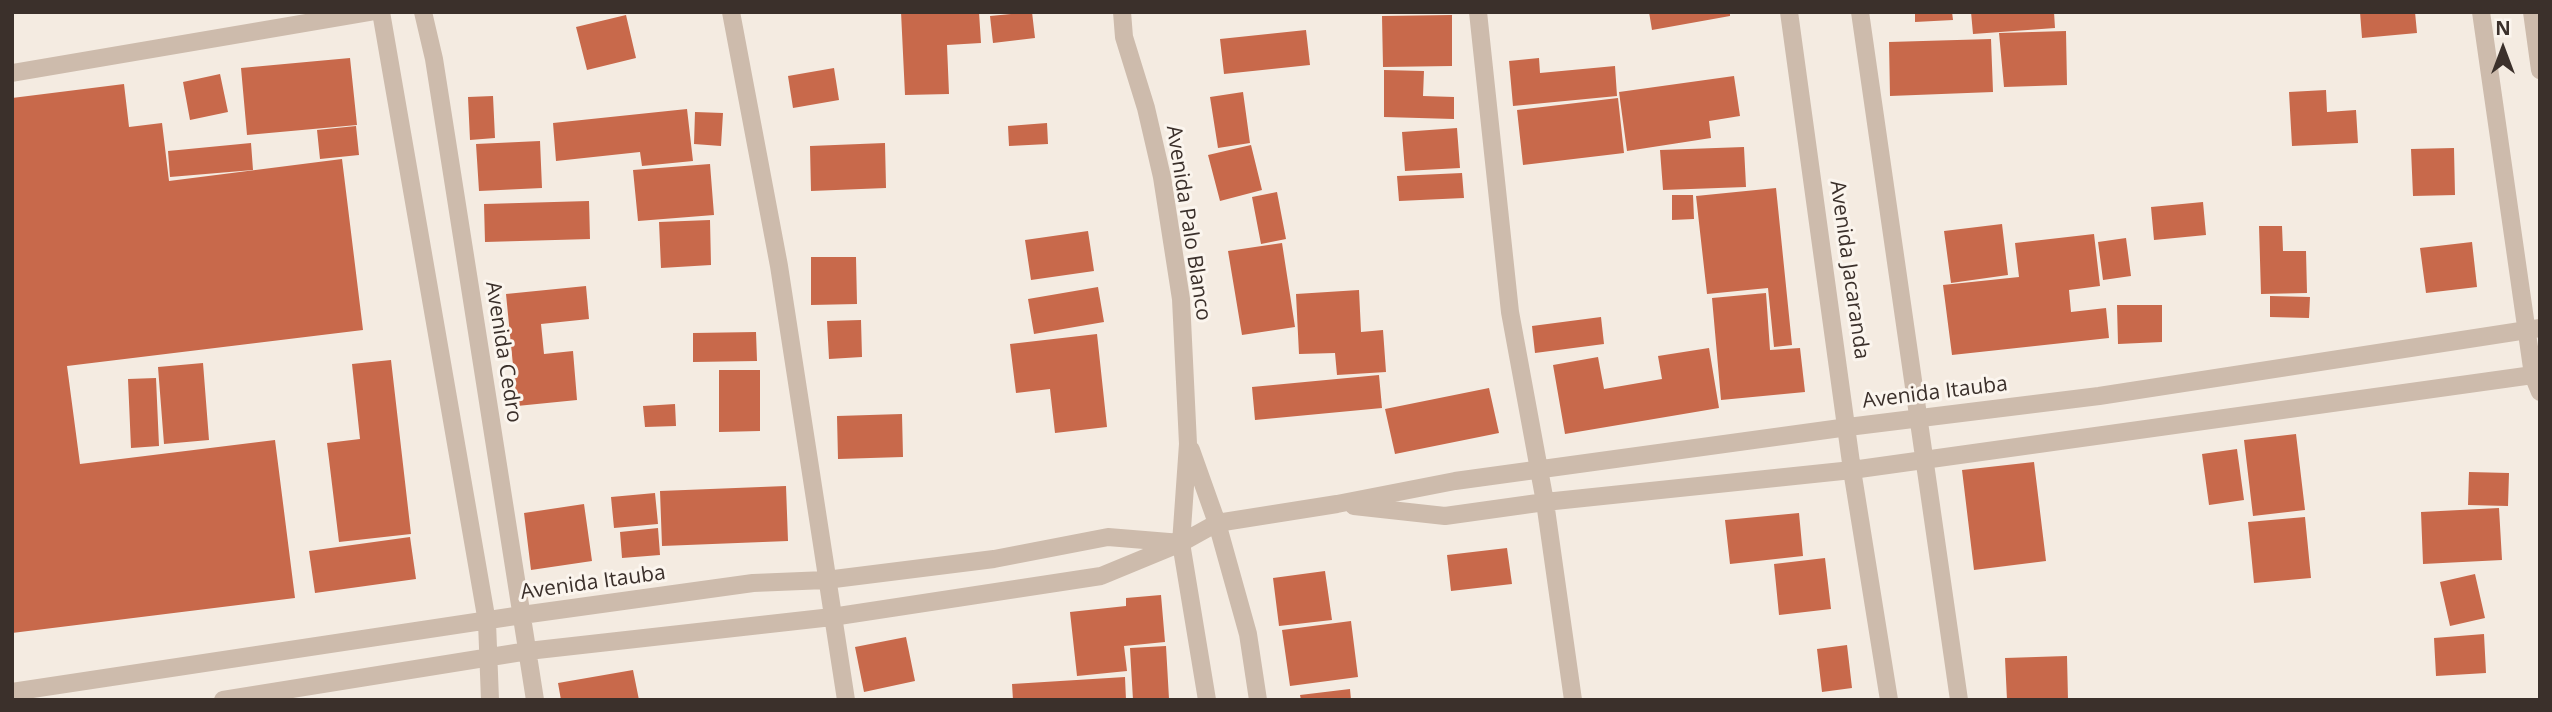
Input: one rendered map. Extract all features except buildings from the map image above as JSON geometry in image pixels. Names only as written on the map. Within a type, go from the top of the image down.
[{"type":"street","points":[[12,74],[370,12]]},
{"type":"street","points":[[382,12],[487,622],[490,700]]},
{"type":"street","name":"Avenida Cedro","points":[[423,12],[436,72],[535,700]]},
{"type":"street","points":[[731,12],[779,266],[846,700]]},
{"type":"street","name":"Avenida Palo Blanco","points":[[1122,12],[1125,37],[1146,108],[1162,177],[1181,299],[1188,444],[1181,543],[1207,700]]},
{"type":"street","points":[[1478,12],[1510,313],[1545,502],[1573,700]]},
{"type":"street","name":"Avenida Jacaranda","points":[[1789,12],[1853,470],[1889,700]]},
{"type":"street","points":[[1860,12],[1959,700]]},
{"type":"street","points":[[2482,12],[2534,329],[2538,380]]},
{"type":"street","points":[[2532,12],[2540,69]]},
{"type":"street","name":"Avenida Itauba","points":[[223,700],[528,651],[832,618],[1101,576],[1181,543],[1217,523],[1337,504],[1455,481],[1848,427],[2099,396],[2534,329]]},
{"type":"street","name":"Avenida Itauba","points":[[1337,504],[1445,516],[1545,502],[1853,470],[2538,380]]},
{"type":"street","name":"Avenida Palo Blanco","points":[[1188,444],[1217,523],[1248,634],[1258,700]]},
{"type":"street","name":"Avenida Itauba","points":[[12,692],[753,583],[826,580],[994,559],[1108,537],[1181,543]]}]
